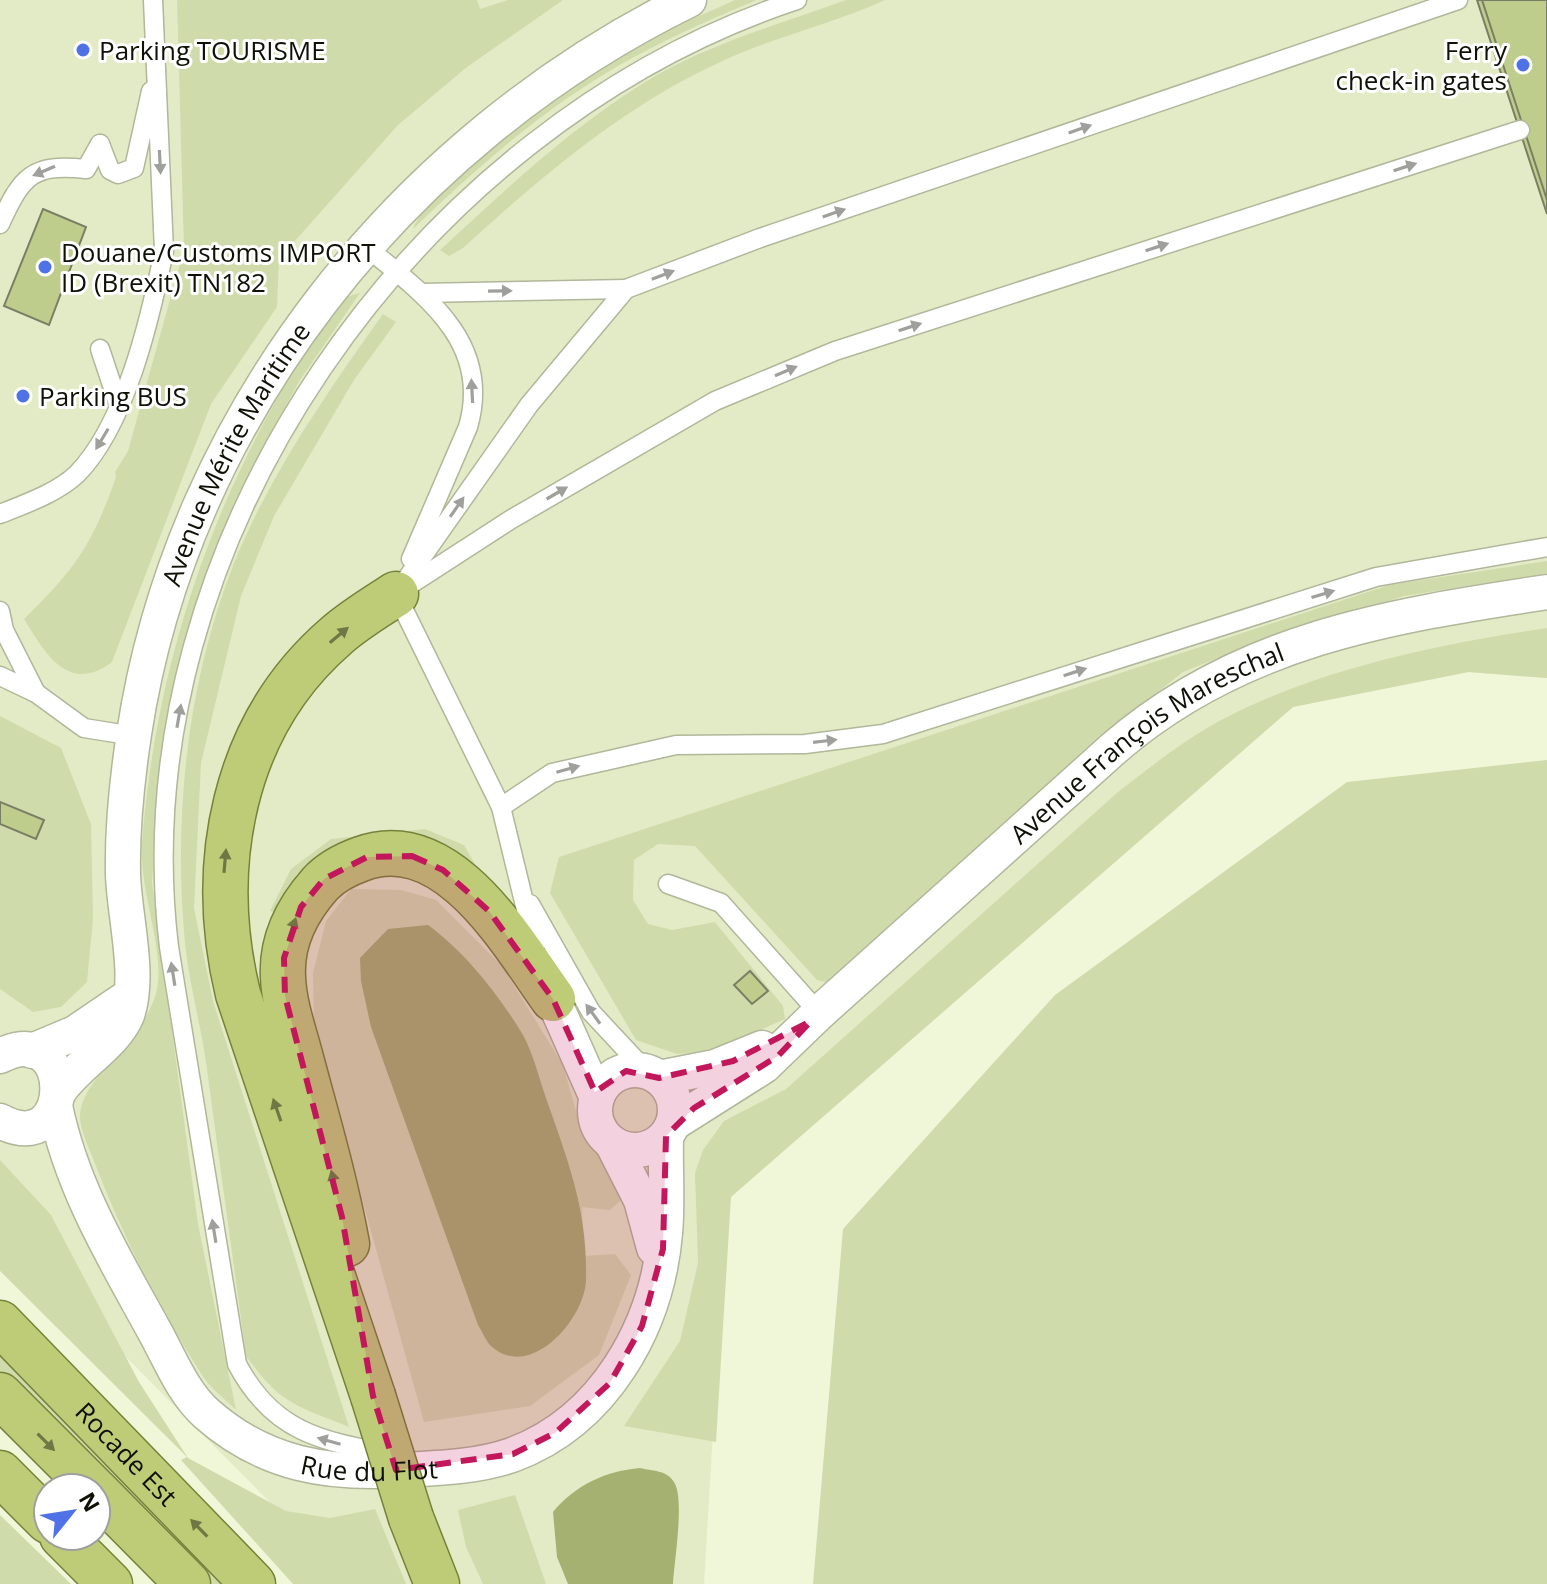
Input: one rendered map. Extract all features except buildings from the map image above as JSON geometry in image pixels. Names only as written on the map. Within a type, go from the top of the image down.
[{"type":"highway","points":[[396,594],[354,622],[318,654],[267,724],[237,794],[223,880],[226,935],[238,994],[411,1518],[437,1584]]},
{"type":"highway","points":[[373,1396],[342,1217],[285,996],[284,958],[294,920],[318,886],[337,870],[382,854],[412,856],[443,870],[475,896],[553,999]]},
{"type":"highway","name":"Rocade Est","points":[[0,1323],[253,1584]]},
{"type":"highway","points":[[0,1395],[76,1472]]},
{"type":"highway","points":[[0,1473],[32,1505]]},
{"type":"highway","points":[[112,1508],[188,1584]]},
{"type":"highway","points":[[78,1552],[110,1584]]},
{"type":"street","name":"Avenue Mérite Maritime","points":[[9,1124],[40,1122],[126,1016],[130,991],[123,833],[134,736],[158,624],[184,545],[211,484],[252,406],[299,329],[365,246],[443,166],[515,105],[601,48],[689,0]]},
{"type":"street","name":"Avenue François Mareschal","points":[[670,1129],[764,1066],[1134,731],[1204,683],[1255,659],[1379,619],[1547,592]]},
{"type":"street","points":[[13,1048],[89,1025],[122,1001],[130,991]]},
{"type":"street","points":[[553,999],[597,1098],[597,1122],[612,1143],[640,1150],[655,1146],[670,1129],[674,1098],[652,1075],[631,1070],[616,1075],[605,1084],[597,1098]]},
{"type":"street","name":"Avenue François Mareschal","points":[[652,1075],[733,1061],[815,1017]]},
{"type":"street","name":"Rue du Flot","points":[[13,1048],[51,1064],[70,1166],[103,1238],[187,1389],[206,1413],[238,1438],[290,1463],[330,1471],[461,1466],[513,1454],[536,1444],[595,1399],[610,1383],[635,1343],[650,1306],[665,1233],[670,1129]]},
{"type":"street","name":"Rue du Flot","points":[[9,1124],[56,1171],[103,1238]]},
{"type":"street","name":"Rue du Flot","points":[[612,1143],[644,1209],[654,1249],[656,1276]]},
{"type":"lane","points":[[0,514],[34,500],[77,474],[105,439],[156,290],[164,251],[153,0]]},
{"type":"lane","points":[[461,1466],[346,1446],[305,1433],[260,1402],[237,1364],[169,947],[163,886],[165,813],[179,714],[201,627],[232,538],[267,461],[294,413],[350,329],[396,272],[482,183],[544,133],[621,83],[703,38],[797,0]]},
{"type":"lane","points":[[426,296],[626,289],[775,233],[1458,0]]},
{"type":"lane","points":[[0,224],[25,180],[53,165],[86,169],[100,144],[110,170],[118,174],[134,168],[156,68]]},
{"type":"lane","points":[[396,594],[510,520],[715,401],[835,351],[1520,130]]},
{"type":"lane","points":[[365,246],[426,296],[448,321],[466,356],[471,376],[472,412],[396,594],[501,807],[527,925],[553,999]]},
{"type":"lane","points":[[396,594],[529,405],[626,289]]},
{"type":"lane","points":[[100,349],[118,403]]},
{"type":"lane","points":[[501,807],[552,773],[589,763],[676,745],[805,744],[883,734],[1376,577],[1547,547]]},
{"type":"lane","points":[[0,611],[4,630],[36,693]]},
{"type":"lane","points":[[0,676],[36,693],[84,728],[134,736]]},
{"type":"lane","points":[[516,875],[591,1012],[652,1075]]},
{"type":"lane","points":[[668,884],[721,903],[815,1017]]},
{"type":"highlighted area","points":[[412,856],[443,870],[489,911],[553,999],[595,1092],[626,1071],[659,1078],[733,1061],[811,1021],[778,1056],[694,1108],[666,1136],[663,1249],[642,1326],[610,1383],[555,1433],[513,1454],[396,1470],[373,1396],[342,1217],[285,996],[284,958],[301,907],[324,879],[367,857]]},
{"type":"shaded area","points":[[0,0],[1547,0],[1547,678],[1455,671],[1293,707],[727,1197],[704,1584],[351,1584],[0,1230]]},
{"type":"shaded area","points":[[177,0],[477,0],[480,9],[508,0],[563,0],[467,67],[398,125],[279,259],[277,307],[211,404],[112,662],[83,674],[59,666],[40,645],[24,619],[70,570],[99,521],[116,477],[115,472],[128,451],[184,249]]},
{"type":"shaded area","points":[[735,0],[757,0],[659,44],[577,91],[504,147],[413,229],[422,213],[465,170],[573,82],[625,50]]},
{"type":"shaded area","points":[[846,0],[885,0],[735,55],[679,83],[582,147],[463,248],[449,256],[440,250],[562,141],[642,84],[716,47]]},
{"type":"shaded area","points":[[360,293],[300,380],[263,447],[209,571],[186,647],[161,758],[152,882],[198,1224],[236,1410],[205,1380],[156,1297],[105,1189],[85,1138],[80,1114],[84,1098],[93,1083],[144,1020],[158,983],[157,950],[144,878],[142,843],[158,720],[188,602],[232,488],[289,378],[346,297]]},
{"type":"shaded area","points":[[383,314],[396,322],[354,380],[274,516],[241,596],[201,763],[194,908],[213,1001],[349,1427],[290,1402],[269,1385],[246,1356],[206,1062],[187,958],[181,847],[187,750],[195,702],[218,608],[234,563],[282,465]]},
{"type":"shaded area","points":[[1547,561],[1547,573],[1404,596],[1250,645],[1183,672],[1083,751],[829,983],[817,980],[695,846],[658,844],[634,860],[633,900],[648,924],[672,930],[715,922],[783,1006],[785,1019],[714,1051],[677,1054],[636,1040],[550,893],[559,857],[1389,585]]},
{"type":"shaded area","points":[[1547,628],[1547,678],[1469,672],[1293,707],[731,1197],[716,1442],[624,1426],[680,1341],[698,1263],[695,1173],[703,1150],[724,1121],[786,1089],[1118,792],[1200,733],[1266,699],[1344,671],[1425,650]]},
{"type":"shaded area","points":[[0,716],[61,748],[91,824],[93,919],[87,982],[61,1007],[33,1012],[0,989]]},
{"type":"shaded area","points":[[1547,760],[1547,1584],[813,1584],[843,1229],[1055,995],[1347,782]]},
{"type":"shaded area","points":[[425,829],[464,845],[487,885],[336,847],[297,874],[281,913],[270,911],[291,869],[331,839]]},
{"type":"shaded area","points":[[351,889],[401,890],[436,900],[502,966],[563,1065],[583,1136],[619,1182],[624,1197],[610,1210],[582,1207],[584,1256],[615,1254],[631,1275],[599,1355],[530,1406],[424,1422],[314,1026],[313,973],[326,921]]},
{"type":"shaded area","points":[[428,925],[480,975],[523,1035],[562,1143],[580,1209],[586,1255],[583,1296],[566,1328],[553,1341],[538,1351],[522,1356],[506,1355],[491,1346],[478,1325],[371,1027],[361,981],[360,958],[388,929]]},
{"type":"shaded area","points":[[0,1160],[51,1215],[139,1382],[188,1458],[286,1511],[330,1518],[375,1509],[406,1584],[293,1584],[181,1460],[187,1457],[0,1271]]},
{"type":"shaded area","points":[[0,1348],[230,1584],[212,1584],[112,1484],[112,1472],[101,1472],[0,1371]]},
{"type":"shaded area","points":[[640,1468],[667,1475],[677,1490],[679,1516],[673,1584],[568,1584],[557,1557],[553,1512],[571,1494],[592,1481],[615,1472]]},
{"type":"shaded area","points":[[515,1495],[546,1584],[483,1584],[466,1547],[458,1510]]},
{"type":"shaded area","points":[[0,1515],[32,1546],[32,1552],[38,1552],[71,1584],[0,1584]]},
{"type":"place","name":"Parking TOURISME","points":[[83,50]]},
{"type":"place","name":"Ferry check-in gates","points":[[1523,65]]},
{"type":"place","name":"Douane/Customs IMPORT ID (Brexit) TN182","points":[[45,267]]},
{"type":"place","name":"Parking BUS","points":[[23,396]]}]
